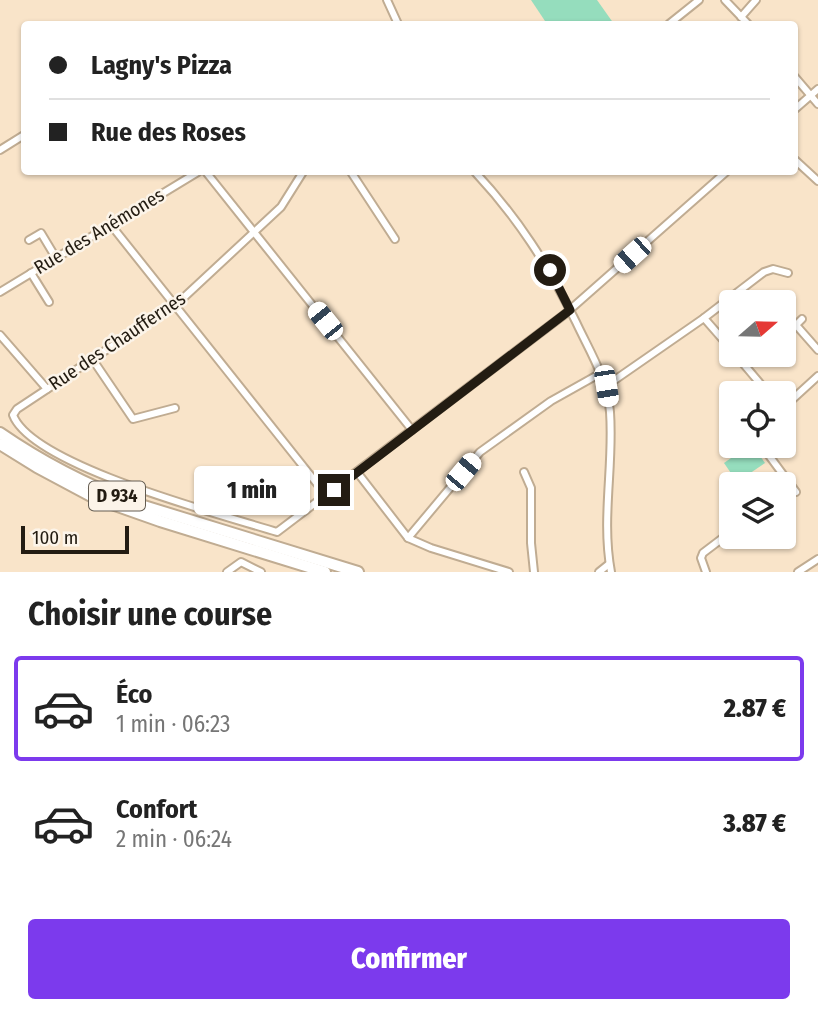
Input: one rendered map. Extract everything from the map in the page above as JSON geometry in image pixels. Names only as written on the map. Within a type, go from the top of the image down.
[{"type":"highway","name":"D 934","points":[[0,433],[68,475],[100,490],[241,541],[358,572]]},
{"type":"highway","name":"D 934","points":[[0,444],[95,498],[160,521],[241,541]]},
{"type":"highway","name":"D 934","points":[[273,551],[325,572]]},
{"type":"street","points":[[387,0],[397,21]]},
{"type":"street","points":[[672,21],[698,0]]},
{"type":"street","points":[[726,0],[745,21]]},
{"type":"street","points":[[741,17],[756,0]]},
{"type":"street","points":[[798,81],[818,104]]},
{"type":"street","points":[[798,107],[818,89]]},
{"type":"street","points":[[0,150],[21,137]]},
{"type":"street","points":[[798,163],[818,181]]},
{"type":"street","name":"Rue des Anémones","points":[[0,292],[193,175]]},
{"type":"street","points":[[208,175],[412,430]]},
{"type":"street","name":"Rue des Chauffernes","points":[[301,175],[281,207],[174,305],[17,409],[13,415],[23,431],[41,443],[111,480],[277,532],[326,495]]},
{"type":"street","points":[[353,175],[395,239]]},
{"type":"street","points":[[482,175],[536,247],[606,386],[611,439],[606,521],[611,572]]},
{"type":"street","points":[[111,225],[326,495],[570,310],[723,175]]},
{"type":"street","points":[[29,240],[41,233],[56,258]]},
{"type":"street","points":[[606,386],[704,318],[764,272],[773,270],[788,273]]},
{"type":"street","points":[[31,273],[49,302]]},
{"type":"street","points":[[704,318],[719,335]]},
{"type":"street","points":[[803,319],[796,325],[818,350]]},
{"type":"street","points":[[0,335],[47,389]]},
{"type":"street","points":[[93,360],[133,419],[175,408]]},
{"type":"street","points":[[408,538],[480,452],[551,401],[601,373]]},
{"type":"street","points":[[796,396],[818,376]]},
{"type":"street","points":[[357,472],[408,538],[430,548],[509,572]]},
{"type":"street","points":[[524,472],[531,488],[534,572]]},
{"type":"street","points":[[706,572],[702,553],[719,541]]},
{"type":"street","points":[[797,572],[818,559]]},
{"type":"street","points":[[227,572],[241,562],[261,572]]},
{"type":"street","points":[[599,572],[610,564]]},
{"type":"green space","points":[[531,0],[597,0],[612,21],[545,21]]},
{"type":"green space","points":[[731,458],[761,458],[765,463],[752,472],[730,472],[724,463]]},
{"type":"route","points":[[334,490],[570,310],[550,270]]}]
